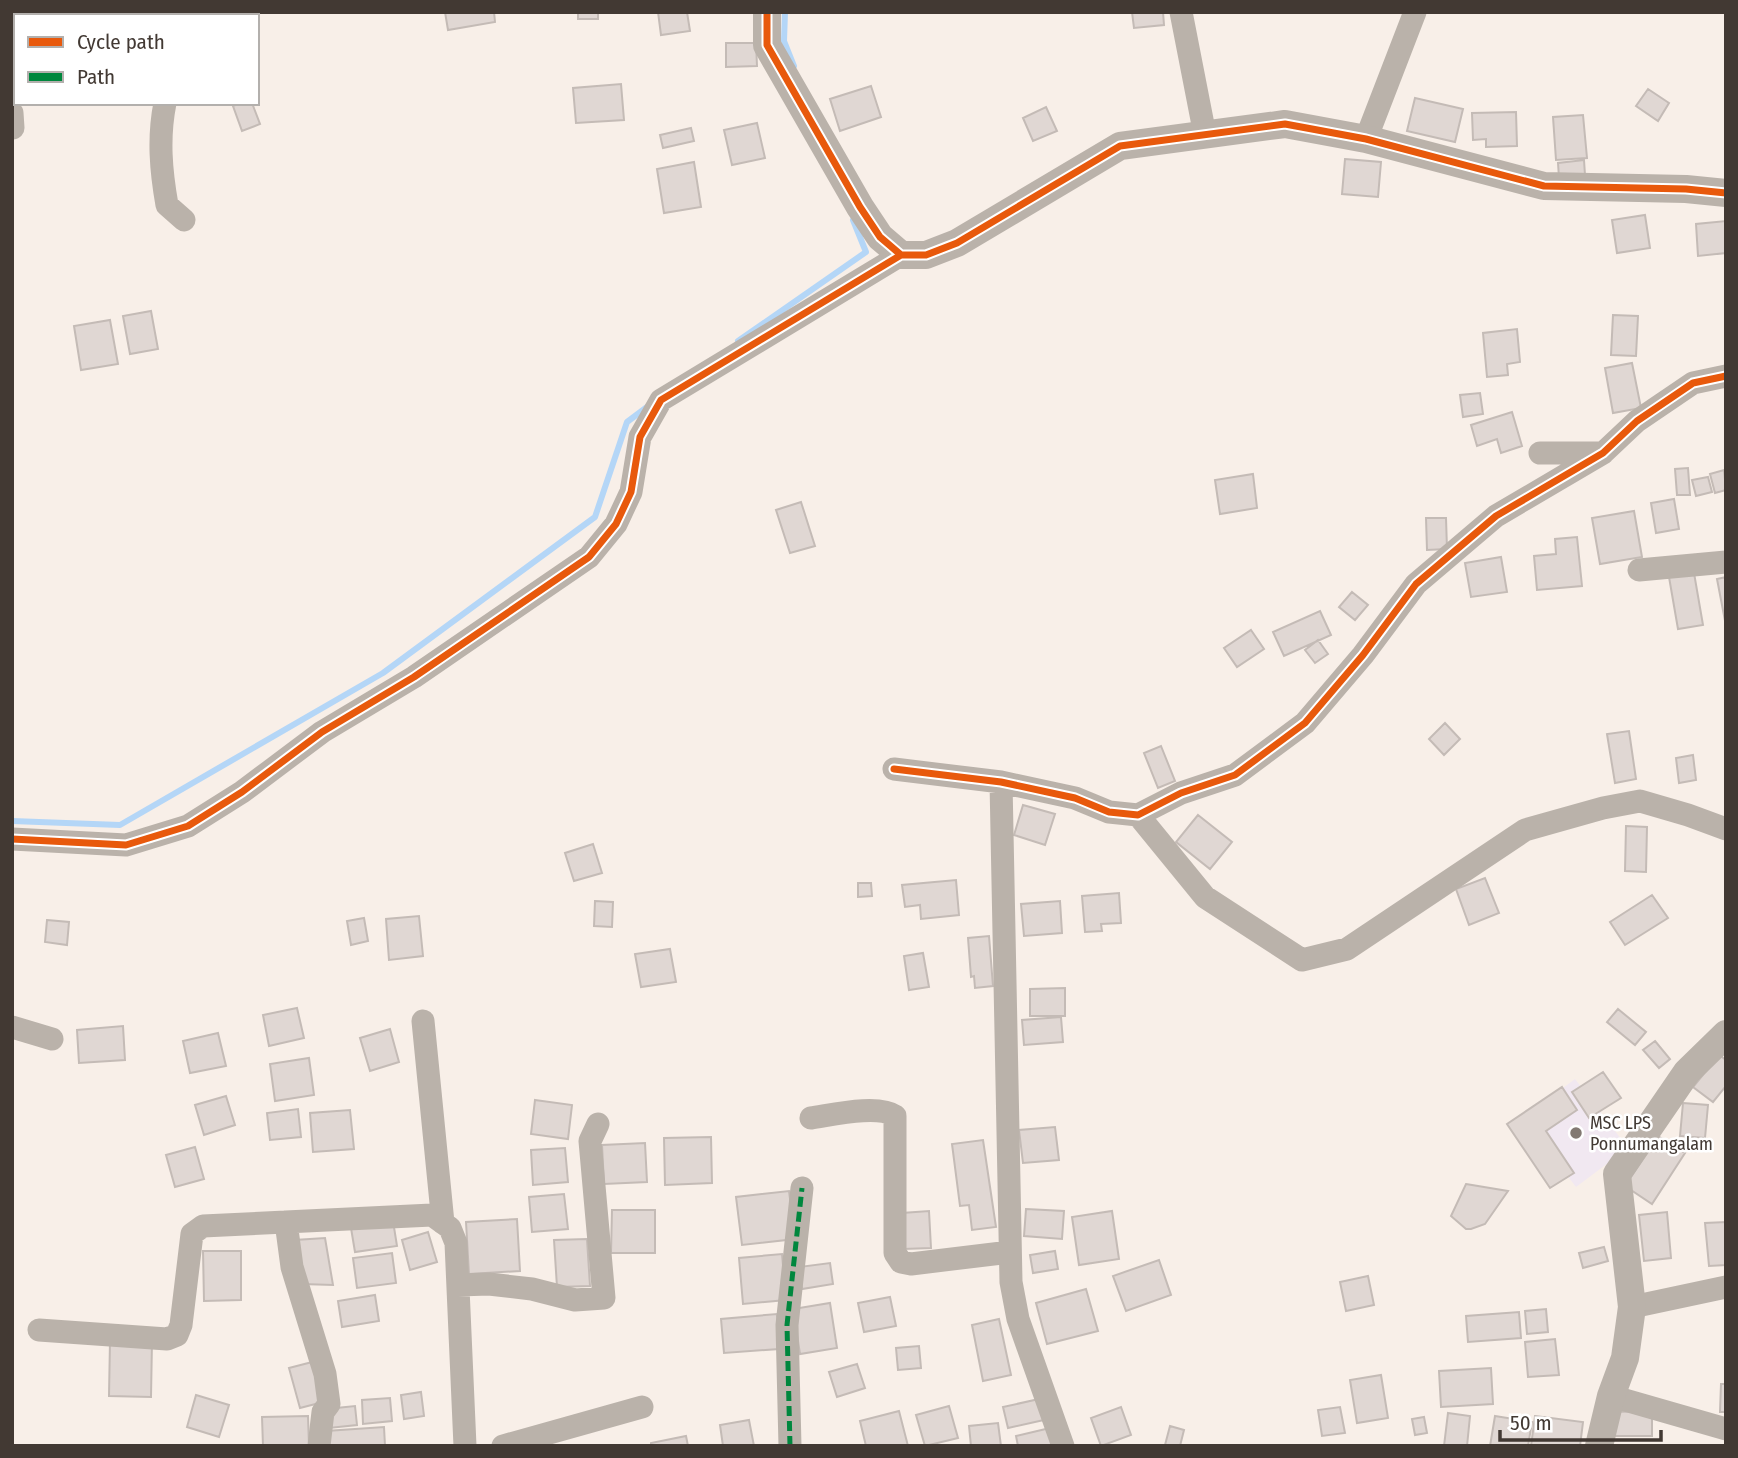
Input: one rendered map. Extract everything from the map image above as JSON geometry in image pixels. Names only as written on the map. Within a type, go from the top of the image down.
[{"type":"street","points":[[766,12],[768,46],[860,207],[880,237],[901,255]]},
{"type":"street","points":[[1181,12],[1205,135]]},
{"type":"street","points":[[1366,139],[1415,12]]},
{"type":"street","points":[[165,105],[160,129],[161,173],[167,205],[184,220]]},
{"type":"street","points":[[12,839],[126,845],[188,826],[242,792],[322,732],[414,677],[589,557],[616,524],[631,492],[640,438],[661,400],[901,255],[926,255],[957,243],[1120,146],[1286,124],[1366,139],[1544,186],[1686,189],[1726,194]]},
{"type":"street","points":[[894,769],[1001,782],[1075,798],[1109,812],[1138,815],[1181,793],[1235,775],[1304,723],[1363,655],[1416,584],[1496,516],[1603,453],[1637,421],[1693,383],[1726,376]]},
{"type":"street","points":[[1540,453],[1603,453]]},
{"type":"street","points":[[1639,570],[1726,562]]},
{"type":"street","points":[[1001,782],[1011,1282],[1018,1319],[1063,1446]]},
{"type":"street","points":[[1138,815],[1205,897],[1302,960],[1347,949],[1525,830],[1640,801],[1726,829]]},
{"type":"street","points":[[423,1021],[443,1223]]},
{"type":"street","points":[[12,1027],[52,1039]]},
{"type":"street","points":[[1599,1446],[1611,1396],[1625,1358],[1632,1307],[1617,1174],[1687,1072],[1726,1034]]},
{"type":"street","points":[[811,1118],[870,1111],[890,1112],[895,1116],[895,1253],[901,1262],[911,1264],[1010,1252]]},
{"type":"street","points":[[458,1285],[489,1284],[531,1289],[575,1300],[604,1298],[590,1141],[598,1124]]},
{"type":"street","points":[[790,1446],[787,1325],[802,1188]]},
{"type":"street","points":[[39,1330],[167,1339],[177,1335],[181,1325],[192,1234],[203,1226],[432,1215],[450,1228],[456,1243],[465,1446]]},
{"type":"street","points":[[286,1222],[292,1267],[325,1374],[329,1405],[323,1412],[319,1446]]},
{"type":"street","points":[[1632,1307],[1726,1287]]},
{"type":"street","points":[[1611,1396],[1726,1429]]},
{"type":"street","points":[[503,1446],[642,1407]]},
{"type":"shaded area","name":"MSC LPS Ponnumangalam","points":[[1575,1079],[1628,1148],[1576,1187],[1523,1118]]},
{"type":"building","points":[[12,12],[46,12],[14,14],[12,32]]},
{"type":"building","points":[[61,12],[101,12],[101,14]]},
{"type":"building","points":[[126,12],[154,12],[143,14]]},
{"type":"building","points":[[210,12],[235,12],[235,14]]},
{"type":"building","points":[[445,12],[494,12],[495,22],[448,30]]},
{"type":"building","points":[[578,12],[598,12],[598,19],[578,19]]},
{"type":"building","points":[[658,12],[687,12],[690,31],[661,35]]},
{"type":"building","points":[[1132,12],[1163,12],[1164,25],[1134,28]]},
{"type":"building","points":[[726,43],[756,43],[757,66],[726,67]]},
{"type":"building","points":[[621,84],[624,120],[576,123],[573,88]]},
{"type":"building","points":[[871,86],[881,117],[840,131],[830,99]]},
{"type":"building","points":[[1648,89],[1669,103],[1658,121],[1636,106]]},
{"type":"building","points":[[1415,98],[1463,109],[1455,142],[1407,131]]},
{"type":"building","points":[[253,105],[260,124],[242,131],[233,106]]},
{"type":"building","points":[[1046,107],[1057,131],[1033,141],[1023,118]]},
{"type":"building","points":[[1516,112],[1517,146],[1486,147],[1486,139],[1473,140],[1472,113]]},
{"type":"building","points":[[1583,115],[1587,158],[1556,160],[1553,117]]},
{"type":"building","points":[[757,123],[765,158],[732,165],[724,130]]},
{"type":"building","points":[[691,128],[694,141],[663,148],[660,135]]},
{"type":"building","points":[[1345,159],[1381,162],[1378,197],[1342,194]]},
{"type":"building","points":[[1584,160],[1585,175],[1559,178],[1558,163]]},
{"type":"building","points":[[694,162],[701,207],[664,213],[657,169]]},
{"type":"building","points":[[1645,215],[1650,248],[1617,253],[1612,220]]},
{"type":"building","points":[[1726,221],[1726,253],[1698,256],[1696,224]]},
{"type":"building","points":[[151,311],[158,349],[130,354],[123,316]]},
{"type":"building","points":[[1613,315],[1638,316],[1636,356],[1611,355]]},
{"type":"building","points":[[110,320],[118,364],[81,370],[74,326]]},
{"type":"building","points":[[1517,329],[1520,362],[1507,364],[1508,375],[1487,377],[1483,333]]},
{"type":"building","points":[[1632,363],[1641,408],[1613,413],[1605,368]]},
{"type":"building","points":[[1480,393],[1483,414],[1463,417],[1460,395]]},
{"type":"building","points":[[1512,412],[1522,446],[1501,453],[1497,439],[1477,446],[1471,425]]},
{"type":"building","points":[[1688,468],[1690,495],[1677,495],[1675,469]]},
{"type":"building","points":[[1724,470],[1726,490],[1715,493],[1710,474]]},
{"type":"building","points":[[1253,474],[1257,508],[1220,514],[1215,480]]},
{"type":"building","points":[[1708,477],[1712,492],[1696,496],[1692,480]]},
{"type":"building","points":[[1674,499],[1679,529],[1656,533],[1651,503]]},
{"type":"building","points":[[801,502],[815,546],[790,553],[776,510]]},
{"type":"building","points":[[1634,511],[1642,557],[1600,564],[1592,518]]},
{"type":"building","points":[[1426,518],[1446,518],[1447,549],[1427,550]]},
{"type":"building","points":[[1577,537],[1582,586],[1537,590],[1534,556],[1556,554],[1555,539]]},
{"type":"building","points":[[1501,557],[1507,592],[1471,597],[1465,563]]},
{"type":"building","points":[[1694,573],[1703,625],[1678,629],[1669,577]]},
{"type":"building","points":[[1726,577],[1726,626],[1717,579]]},
{"type":"building","points":[[1352,592],[1368,605],[1355,620],[1339,607]]},
{"type":"building","points":[[1320,611],[1331,635],[1284,656],[1273,632]]},
{"type":"building","points":[[1251,630],[1264,649],[1237,667],[1224,648]]},
{"type":"building","points":[[1318,640],[1328,654],[1315,663],[1305,650]]},
{"type":"building","points":[[1445,723],[1460,739],[1444,755],[1429,739]]},
{"type":"building","points":[[1629,731],[1636,779],[1615,783],[1607,734]]},
{"type":"building","points":[[1161,746],[1175,781],[1158,788],[1144,753]]},
{"type":"building","points":[[1693,755],[1696,780],[1679,783],[1676,758]]},
{"type":"building","points":[[1023,805],[1055,814],[1045,845],[1014,835]]},
{"type":"building","points":[[1198,815],[1232,842],[1210,869],[1176,842]]},
{"type":"building","points":[[1626,826],[1647,827],[1646,872],[1625,871]]},
{"type":"building","points":[[593,844],[602,873],[574,881],[565,853]]},
{"type":"building","points":[[1485,878],[1499,913],[1469,925],[1456,889]]},
{"type":"building","points":[[956,880],[959,915],[921,919],[920,905],[905,907],[902,885]]},
{"type":"building","points":[[858,883],[871,883],[872,896],[858,897]]},
{"type":"building","points":[[1119,893],[1121,923],[1101,924],[1102,931],[1085,932],[1082,896]]},
{"type":"building","points":[[1652,895],[1668,918],[1625,945],[1610,922]]},
{"type":"building","points":[[595,901],[613,902],[612,927],[594,926]]},
{"type":"building","points":[[1060,901],[1062,933],[1024,936],[1021,904]]},
{"type":"building","points":[[419,916],[423,956],[389,960],[386,919]]},
{"type":"building","points":[[364,918],[368,941],[351,945],[347,921]]},
{"type":"building","points":[[47,920],[69,922],[67,945],[45,942]]},
{"type":"building","points":[[989,936],[993,986],[975,988],[974,976],[971,977],[968,938]]},
{"type":"building","points":[[670,949],[676,982],[641,987],[635,954]]},
{"type":"building","points":[[923,953],[929,987],[909,990],[904,956]]},
{"type":"building","points":[[1065,988],[1065,1016],[1030,1016],[1030,989]]},
{"type":"building","points":[[297,1008],[304,1038],[269,1046],[263,1015]]},
{"type":"building","points":[[1618,1009],[1646,1032],[1635,1045],[1607,1022]]},
{"type":"building","points":[[1061,1017],[1063,1042],[1024,1045],[1022,1020]]},
{"type":"building","points":[[123,1026],[125,1060],[79,1063],[77,1030]]},
{"type":"building","points":[[390,1029],[399,1062],[370,1071],[360,1038]]},
{"type":"building","points":[[218,1033],[226,1066],[190,1073],[183,1041]]},
{"type":"building","points":[[1655,1041],[1670,1059],[1659,1068],[1643,1050]]},
{"type":"building","points":[[1719,1055],[1726,1060],[1726,1086],[1713,1102],[1693,1087]]},
{"type":"building","points":[[309,1058],[314,1095],[275,1101],[270,1064]]},
{"type":"building","points":[[1603,1072],[1621,1098],[1589,1118],[1572,1092]]},
{"type":"building","points":[[1562,1087],[1577,1110],[1546,1131],[1574,1173],[1550,1188],[1507,1124]]},
{"type":"building","points":[[226,1096],[235,1125],[204,1135],[195,1105]]},
{"type":"building","points":[[535,1100],[572,1105],[568,1139],[531,1134]]},
{"type":"building","points":[[1683,1103],[1708,1105],[1705,1138],[1680,1136]]},
{"type":"building","points":[[298,1109],[301,1137],[270,1140],[267,1113]]},
{"type":"building","points":[[350,1110],[354,1149],[313,1152],[310,1113]]},
{"type":"building","points":[[1055,1127],[1059,1160],[1023,1163],[1019,1130]]},
{"type":"building","points":[[1658,1136],[1685,1153],[1652,1204],[1625,1186]]},
{"type":"building","points":[[711,1137],[712,1183],[665,1185],[664,1138]]},
{"type":"building","points":[[983,1140],[996,1227],[972,1230],[969,1205],[960,1206],[952,1144]]},
{"type":"building","points":[[645,1143],[647,1182],[604,1184],[602,1145]]},
{"type":"building","points":[[195,1147],[204,1179],[175,1187],[166,1155]]},
{"type":"building","points":[[565,1148],[568,1182],[533,1185],[531,1150]]},
{"type":"building","points":[[1466,1184],[1508,1191],[1485,1224],[1471,1229],[1466,1229],[1451,1216]]},
{"type":"building","points":[[789,1191],[795,1239],[742,1245],[736,1197]]},
{"type":"building","points":[[564,1194],[568,1229],[532,1232],[529,1197]]},
{"type":"building","points":[[1026,1209],[1064,1211],[1062,1239],[1024,1236]]},
{"type":"building","points":[[612,1210],[655,1210],[655,1253],[611,1253]]},
{"type":"building","points":[[929,1211],[931,1248],[903,1249],[902,1213]]},
{"type":"building","points":[[1112,1211],[1119,1259],[1079,1265],[1072,1217]]},
{"type":"building","points":[[1667,1212],[1671,1258],[1644,1261],[1639,1215]]},
{"type":"building","points":[[517,1219],[520,1271],[469,1274],[466,1222]]},
{"type":"building","points":[[393,1221],[397,1246],[355,1252],[351,1228]]},
{"type":"building","points":[[1726,1222],[1726,1265],[1709,1266],[1705,1223]]},
{"type":"building","points":[[428,1232],[437,1262],[410,1270],[402,1240]]},
{"type":"building","points":[[325,1238],[333,1285],[302,1284],[295,1240]]},
{"type":"building","points":[[587,1239],[590,1286],[557,1287],[554,1240]]},
{"type":"building","points":[[1604,1247],[1608,1261],[1583,1268],[1579,1253]]},
{"type":"building","points":[[203,1251],[241,1251],[241,1300],[204,1301]]},
{"type":"building","points":[[1055,1251],[1058,1269],[1033,1273],[1030,1255]]},
{"type":"building","points":[[392,1253],[396,1283],[357,1288],[353,1258]]},
{"type":"building","points":[[782,1254],[786,1300],[743,1304],[739,1258]]},
{"type":"building","points":[[1159,1260],[1171,1295],[1126,1311],[1113,1276]]},
{"type":"building","points":[[830,1263],[833,1284],[802,1289],[799,1267]]},
{"type":"building","points":[[1368,1276],[1374,1305],[1346,1311],[1340,1282]]},
{"type":"building","points":[[1086,1289],[1098,1331],[1047,1344],[1036,1303]]},
{"type":"building","points":[[375,1295],[379,1321],[342,1327],[338,1301]]},
{"type":"building","points":[[890,1297],[896,1326],[864,1332],[858,1303]]},
{"type":"building","points":[[830,1303],[837,1348],[800,1354],[793,1309]]},
{"type":"building","points":[[1546,1309],[1548,1332],[1527,1334],[1525,1311]]},
{"type":"building","points":[[1519,1312],[1521,1338],[1468,1342],[1466,1316]]},
{"type":"building","points":[[777,1314],[779,1349],[724,1353],[721,1319]]},
{"type":"building","points":[[999,1319],[1011,1375],[983,1381],[972,1325]]},
{"type":"building","points":[[1555,1339],[1559,1375],[1528,1377],[1525,1342]]},
{"type":"building","points":[[110,1341],[152,1341],[151,1397],[109,1396]]},
{"type":"building","points":[[919,1346],[921,1368],[898,1370],[896,1348]]},
{"type":"building","points":[[316,1361],[327,1401],[300,1408],[289,1368]]},
{"type":"building","points":[[857,1364],[865,1388],[837,1397],[829,1372]]},
{"type":"building","points":[[1491,1368],[1493,1404],[1441,1407],[1439,1371]]},
{"type":"building","points":[[1381,1375],[1388,1418],[1357,1423],[1350,1380]]},
{"type":"building","points":[[1721,1384],[1726,1384],[1726,1412],[1720,1412]]},
{"type":"building","points":[[421,1392],[424,1416],[404,1419],[401,1395]]},
{"type":"building","points":[[196,1395],[229,1405],[219,1437],[187,1427]]},
{"type":"building","points":[[390,1398],[392,1421],[363,1424],[362,1400]]},
{"type":"building","points":[[1039,1399],[1044,1420],[1008,1428],[1003,1407]]},
{"type":"building","points":[[355,1406],[357,1425],[329,1428],[327,1409]]},
{"type":"building","points":[[949,1406],[958,1438],[925,1446],[916,1415]]},
{"type":"building","points":[[1121,1407],[1131,1435],[1101,1446],[1091,1418]]},
{"type":"building","points":[[1340,1407],[1345,1433],[1322,1436],[1318,1410]]},
{"type":"building","points":[[899,1411],[908,1446],[866,1446],[860,1421]]},
{"type":"building","points":[[1652,1411],[1652,1436],[1612,1436],[1611,1412]]},
{"type":"building","points":[[1448,1413],[1470,1416],[1467,1446],[1444,1446]]},
{"type":"building","points":[[308,1416],[309,1446],[263,1446],[262,1417]]},
{"type":"building","points":[[1495,1416],[1532,1422],[1528,1446],[1490,1446]]},
{"type":"building","points":[[1535,1416],[1583,1422],[1580,1446],[1531,1446]]},
{"type":"building","points":[[1424,1417],[1427,1433],[1415,1435],[1412,1419]]},
{"type":"building","points":[[749,1420],[754,1446],[723,1446],[720,1425]]},
{"type":"building","points":[[998,1423],[1001,1446],[971,1446],[969,1426]]},
{"type":"building","points":[[1170,1426],[1184,1430],[1180,1446],[1165,1445]]},
{"type":"building","points":[[384,1427],[385,1446],[327,1446],[326,1431]]},
{"type":"building","points":[[1050,1428],[1055,1446],[1018,1446],[1016,1436]]},
{"type":"building","points":[[686,1436],[688,1446],[651,1446],[651,1443]]},
{"type":"waterway","points":[[785,12],[784,41],[794,66]]},
{"type":"waterway","points":[[738,341],[866,252],[853,220]]},
{"type":"waterway","points":[[12,821],[120,825],[383,673],[595,517],[627,422],[647,407]]},
{"type":"marked path","points":[[790,1446],[787,1325],[802,1188]]},
{"type":"cycle path","points":[[767,12],[767,45],[860,207],[880,237],[901,255],[926,255],[957,243],[1120,146],[1285,124],[1366,139],[1544,186],[1686,189],[1726,193]]},
{"type":"cycle path","points":[[12,839],[126,845],[188,826],[242,792],[322,732],[414,677],[589,557],[616,524],[631,492],[640,437],[661,400],[901,255]]},
{"type":"cycle path","points":[[894,769],[1001,782],[1075,798],[1109,812],[1138,815],[1181,793],[1235,775],[1305,723],[1363,655],[1416,584],[1496,516],[1603,453],[1637,421],[1693,383],[1726,376]]},
{"type":"place","name":"MSC LPS Ponnumangalam","points":[[1576,1133]]}]
